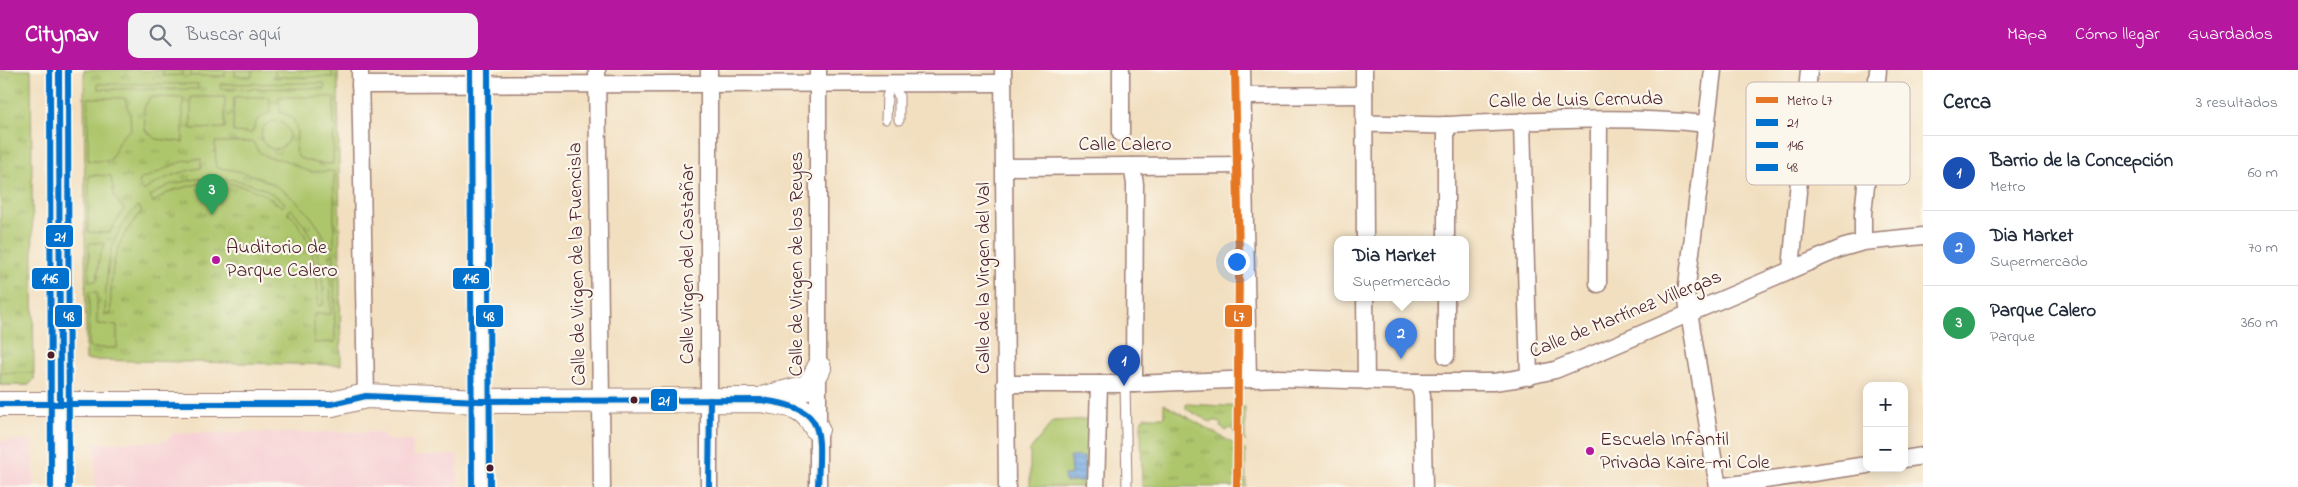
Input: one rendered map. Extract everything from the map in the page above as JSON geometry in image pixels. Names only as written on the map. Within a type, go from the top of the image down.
[{"type":"street","points":[[58,70],[60,487]]},
{"type":"street","points":[[1121,70],[1121,133]]},
{"type":"street","points":[[1242,70],[1248,378]]},
{"type":"street","points":[[1364,70],[1365,236]]},
{"type":"street","points":[[1713,70],[1686,294],[1688,316],[1718,487],[1863,466]]},
{"type":"street","name":"Calle de Virgen de los Reyes","points":[[818,76],[818,487]]},
{"type":"street","points":[[479,77],[481,487]]},
{"type":"street","name":"Calle Virgen del Castañar","points":[[709,77],[709,487]]},
{"type":"street","points":[[366,396],[360,78],[1003,77]]},
{"type":"street","name":"Calle de la Virgen del Val","points":[[1003,77],[1007,487]]},
{"type":"street","name":"Calle de Virgen de la Fuencisla","points":[[597,78],[602,487]]},
{"type":"street","points":[[1244,96],[1364,95]]},
{"type":"street","points":[[1598,284],[1599,120]]},
{"type":"street","name":"Calle de Luis Cernuda","points":[[1365,124],[1446,125],[1522,121],[1599,120],[1680,121],[1707,124]]},
{"type":"street","points":[[1522,121],[1529,377]]},
{"type":"street","points":[[1446,125],[1446,236]]},
{"type":"street","name":"Calle Calero","points":[[1005,166],[1245,165]]},
{"type":"street","points":[[1130,384],[1135,184],[1132,166]]},
{"type":"street","points":[[1791,269],[1799,185]]},
{"type":"street","points":[[1863,242],[1862,220],[1866,185]]},
{"type":"street","name":"Calle de Martínez Villergas","points":[[1005,384],[1130,384],[1248,378],[1493,382],[1529,377],[1555,370],[1688,316],[1842,248],[1863,242],[1923,236]]},
{"type":"street","points":[[1365,301],[1366,381]]},
{"type":"street","points":[[1446,301],[1446,356]]},
{"type":"street","points":[[760,400],[807,387],[813,380],[818,368]]},
{"type":"street","points":[[1417,382],[1422,395],[1424,487]]},
{"type":"street","points":[[1096,487],[1099,384]]},
{"type":"street","points":[[0,404],[332,404],[366,396],[480,401],[760,400],[790,405],[806,412],[818,429]]},
{"type":"street","points":[[1908,458],[1923,456]]},
{"type":"lane","points":[[886,120],[887,96],[892,77]]},
{"type":"lane","points":[[892,77],[899,96],[900,120]]},
{"type":"lane","points":[[1127,487],[1130,384]]},
{"type":"shaded area","points":[[380,432],[389,441],[412,440],[413,456],[458,455],[458,487],[95,487],[95,443],[166,441],[174,433]]},
{"type":"shaded area","points":[[32,440],[34,487],[0,487],[0,441]]},
{"type":"green space","points":[[0,70],[31,70],[34,379],[29,385],[0,385]]},
{"type":"green space","points":[[84,70],[338,70],[341,365],[86,360]]},
{"type":"green space","points":[[163,70],[182,70],[182,75],[163,76]]},
{"type":"green space","points":[[191,70],[225,70],[225,76],[191,76]]},
{"type":"green space","points":[[235,70],[252,70],[252,76],[235,76]]},
{"type":"green space","points":[[275,70],[332,70],[332,77],[275,77]]},
{"type":"green space","points":[[324,83],[325,88],[221,89],[220,84]]},
{"type":"green space","points":[[98,84],[198,84],[198,89],[98,89]]},
{"type":"green space","points":[[150,97],[183,98],[183,142],[156,139],[145,130],[144,108]]},
{"type":"green space","points":[[191,97],[225,97],[225,128],[191,129]]},
{"type":"green space","points":[[234,97],[270,97],[270,112],[257,120],[252,133],[233,132]]},
{"type":"green space","points":[[279,97],[334,97],[333,164],[316,163],[299,158],[295,150],[296,127],[287,114],[280,112]]},
{"type":"green space","points":[[88,98],[125,98],[130,115],[131,130],[119,142],[109,161],[88,161]]},
{"type":"green space","points":[[275,121],[285,125],[289,135],[285,145],[275,149],[265,145],[261,135],[265,125]]},
{"type":"green space","points":[[215,142],[253,142],[258,151],[267,157],[284,160],[310,172],[334,171],[334,247],[329,246],[310,215],[284,191],[252,175],[235,170],[216,168]]},
{"type":"green space","points":[[201,159],[201,168],[171,176],[143,191],[139,183],[141,179],[178,163]]},
{"type":"green space","points":[[89,175],[111,176],[114,196],[124,209],[109,233],[88,232]]},
{"type":"green space","points":[[200,178],[201,183],[171,191],[153,202],[150,196],[169,185]]},
{"type":"green space","points":[[213,179],[251,184],[269,192],[285,203],[282,207],[258,192],[232,184],[213,182]]},
{"type":"green space","points":[[138,206],[142,211],[124,235],[115,259],[111,284],[111,314],[105,315],[106,284],[110,256],[119,231]]},
{"type":"green space","points":[[291,209],[307,231],[317,254],[322,278],[323,305],[318,306],[317,280],[309,244],[297,222],[288,212]]},
{"type":"green space","points":[[89,243],[105,243],[99,258],[97,281],[89,281]]},
{"type":"green space","points":[[330,255],[334,255],[335,342],[314,343],[314,314],[331,314]]},
{"type":"green space","points":[[89,292],[97,292],[97,324],[117,325],[117,348],[89,348]]},
{"type":"green space","points":[[0,373],[34,373],[34,379],[29,385],[0,385]]},
{"type":"green space","points":[[1164,404],[1245,450],[1246,487],[1142,487],[1142,419],[1146,417],[1164,417]]},
{"type":"green space","points":[[1186,404],[1245,407],[1245,442],[1234,434],[1235,432],[1230,428],[1227,431],[1214,420],[1212,423],[1186,409]]},
{"type":"green space","points":[[1091,419],[1090,487],[1030,487],[1030,450],[1053,421]]},
{"type":"water","points":[[1070,457],[1084,457],[1085,481],[1065,482],[1064,475],[1071,475]]},
{"type":"metro line","name":"L7","points":[[1235,70],[1239,261],[1237,487]]},
{"type":"transit line","name":"146","points":[[50,70],[51,487]]},
{"type":"transit line","name":"21","points":[[59,70],[60,403]]},
{"type":"transit line","name":"48","points":[[68,70],[69,487]]},
{"type":"transit line","name":"146","points":[[470,70],[472,487]]},
{"type":"transit line","name":"48","points":[[488,70],[490,487]]},
{"type":"transit line","name":"21","points":[[0,404],[332,404],[366,396],[480,401],[760,400],[798,409],[808,415],[815,424],[819,450],[818,487]]},
{"type":"transit line","name":"21","points":[[709,487],[710,400]]},
{"type":"place","name":"Parque Calero","points":[[212,215]]},
{"type":"place","name":"Auditorio de Parque Calero","points":[[216,260]]},
{"type":"place","name":"Dia Market","points":[[1401,359]]},
{"type":"place","name":"Barrio de la Concepción","points":[[1124,386]]},
{"type":"place","name":"Escuela Infantil Privada Kaire-mi Cole","points":[[1590,451]]}]
